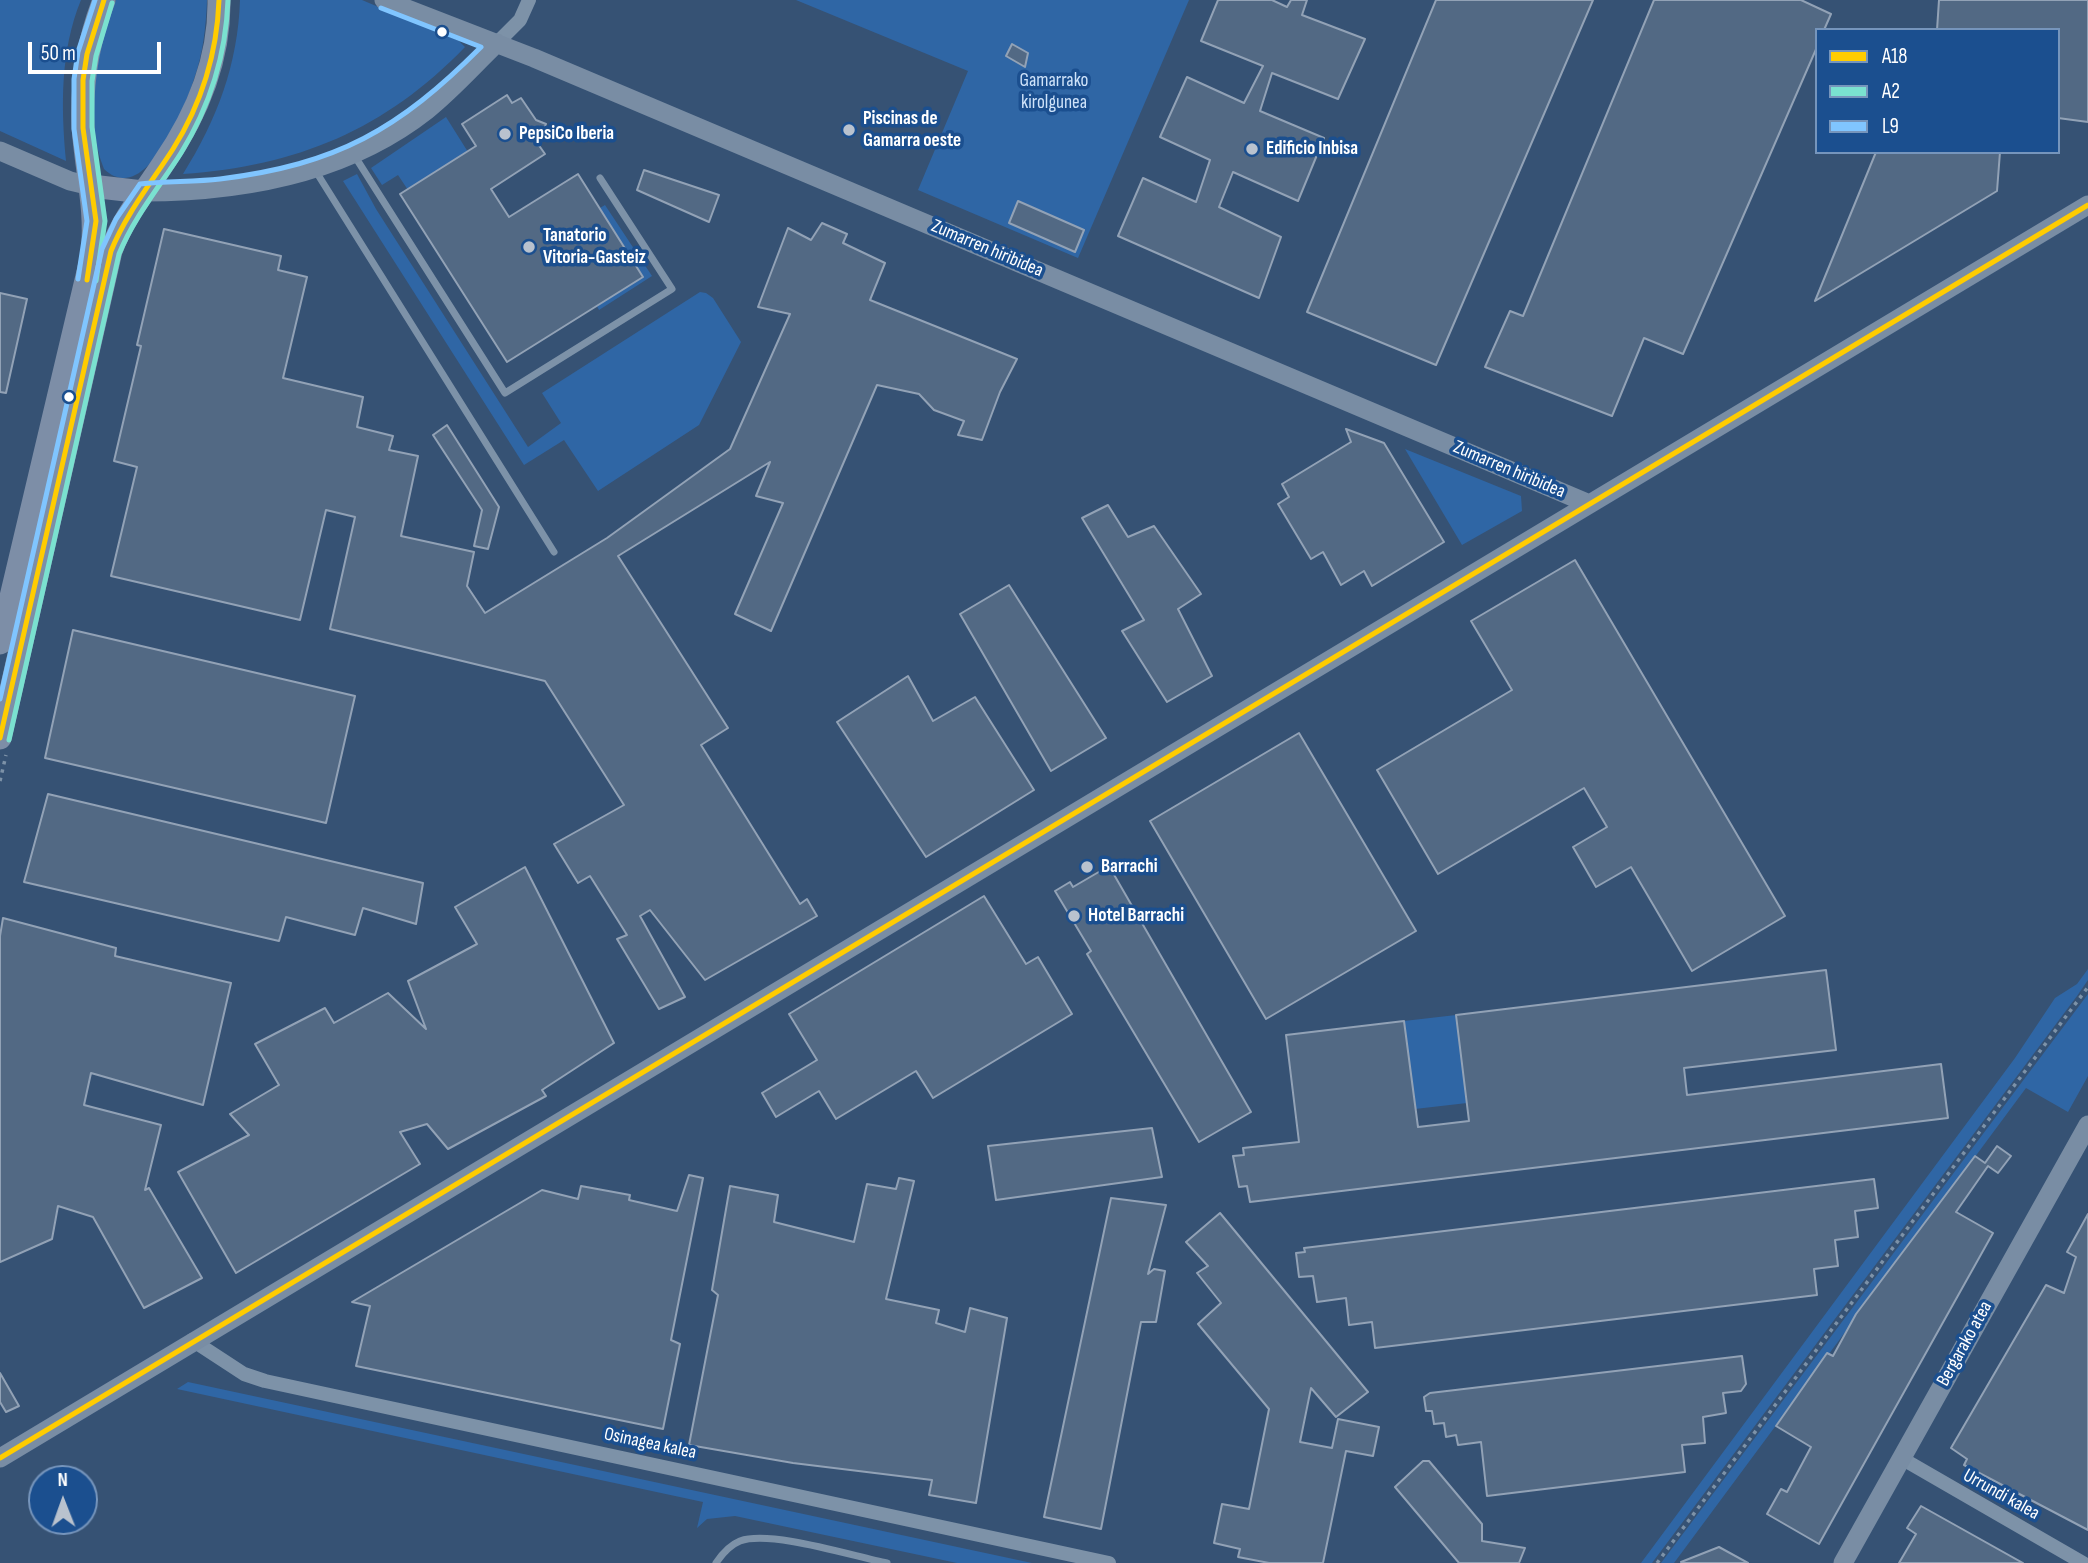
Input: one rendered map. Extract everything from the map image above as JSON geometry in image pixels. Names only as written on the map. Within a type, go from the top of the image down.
[{"type":"main road","points":[[1,632],[92,255],[96,221],[83,128],[83,80],[87,54],[103,0]]},
{"type":"main road","points":[[3,746],[111,251],[122,224],[193,116],[215,45],[219,0]]},
{"type":"main road","points":[[91,186],[143,192]]},
{"type":"street","name":"Zumarren hiribidea","points":[[384,0],[443,25],[496,43],[1587,503]]},
{"type":"street","points":[[143,192],[235,188],[315,169],[353,155],[426,111],[520,20],[529,0]]},
{"type":"street","points":[[0,151],[70,181],[91,186]]},
{"type":"street","points":[[0,1458],[192,1340],[2088,205]]},
{"type":"street","name":"Bergarako atea","points":[[1843,1563],[2088,1125]]},
{"type":"street","name":"Osinagea kalea","points":[[192,1340],[244,1374],[265,1381],[1109,1563]]},
{"type":"street","name":"Urrundi kalea","points":[[1901,1458],[2083,1563]]},
{"type":"lane","points":[[353,155],[505,393],[672,289],[600,178]]},
{"type":"lane","points":[[315,169],[554,552]]},
{"type":"lane","points":[[716,1563],[722,1553],[740,1541],[767,1537],[887,1563]]},
{"type":"path","points":[[0,781],[3,746]]},
{"type":"path","points":[[1657,1563],[2088,987]]},
{"type":"green space","points":[[0,0],[81,0],[69,39],[64,79],[66,161],[0,131]]},
{"type":"green space","points":[[116,0],[207,0],[200,60],[172,131],[148,166],[134,176],[119,178],[104,169],[98,150],[94,106],[98,61]]},
{"type":"green space","points":[[240,0],[362,0],[459,41],[465,47],[435,76],[403,101],[371,122],[337,139],[264,162],[225,170],[183,174],[206,133],[224,91],[235,47]]},
{"type":"green space","name":"Gamarrako kirolgunea","points":[[796,0],[1189,0],[1078,258],[918,190],[968,71]]},
{"type":"green space","points":[[446,117],[468,152],[408,190],[398,175],[382,185],[371,168]]},
{"type":"green space","points":[[357,174],[376,209],[528,447],[561,423],[542,393],[700,292],[713,298],[741,342],[699,425],[598,491],[564,440],[524,465],[343,181]]},
{"type":"green space","points":[[605,205],[652,276],[599,310],[597,306],[643,276],[600,208]]},
{"type":"green space","points":[[1405,449],[1521,496],[1522,511],[1462,545]]},
{"type":"green space","points":[[2088,969],[2088,980],[2077,996],[1652,1563],[1641,1563],[2015,1058],[2055,998],[2077,984]]},
{"type":"green space","points":[[2088,994],[2088,1076],[2068,1112],[2026,1088],[1674,1563],[1661,1563]]},
{"type":"green space","points":[[1456,1015],[1467,1103],[1337,1118],[1414,1101],[1404,1021]]},
{"type":"green space","points":[[188,1382],[1032,1563],[957,1563],[735,1516],[707,1519],[697,1528],[703,1502],[177,1389]]},
{"type":"building","name":"Edificio Inbisa","points":[[1218,0],[1272,0],[1287,7],[1291,0],[1307,0],[1302,15],[1365,39],[1338,99],[1272,73],[1260,111],[1324,138],[1298,201],[1233,172],[1219,207],[1281,237],[1259,298],[1118,236],[1143,178],[1196,202],[1210,160],[1160,137],[1187,77],[1244,103],[1263,66],[1201,41]]},
{"type":"building","points":[[1436,0],[1593,0],[1436,365],[1307,312]]},
{"type":"building","points":[[1654,0],[1801,0],[1831,14],[1825,28],[1815,28],[1815,52],[1683,354],[1644,338],[1612,416],[1485,367],[1510,311],[1523,316]]},
{"type":"building","points":[[1939,0],[2088,0],[2088,122],[2060,118],[2060,28],[1937,28]]},
{"type":"building","points":[[1012,44],[1028,53],[1025,67],[1006,56]]},
{"type":"building","name":"Tanatorio Vitoria-Gasteiz","points":[[507,95],[512,103],[521,98],[536,120],[546,124],[538,144],[545,154],[491,189],[509,217],[578,174],[643,277],[507,362],[400,194],[476,146],[462,124]]},
{"type":"building","points":[[1875,154],[2000,154],[1997,191],[1815,301]]},
{"type":"building","points":[[644,170],[719,195],[709,222],[637,190]]},
{"type":"building","points":[[1018,201],[1084,230],[1075,252],[1009,223]]},
{"type":"building","points":[[822,223],[847,234],[843,243],[885,263],[870,300],[1017,359],[1000,392],[982,440],[958,435],[964,421],[934,410],[919,394],[877,385],[771,631],[735,614],[783,503],[756,496],[770,462],[618,556],[728,728],[701,745],[800,904],[807,899],[817,916],[705,980],[650,910],[640,916],[685,997],[659,1009],[617,939],[627,935],[590,876],[578,883],[554,844],[624,805],[545,681],[330,629],[355,517],[326,510],[300,620],[111,576],[137,467],[114,461],[141,346],[137,345],[164,229],[281,256],[278,270],[307,277],[283,378],[363,397],[357,427],[393,436],[389,450],[418,456],[401,536],[474,552],[467,586],[485,613],[607,538],[730,449],[790,314],[758,307],[788,228],[811,240]]},
{"type":"building","points":[[0,293],[27,299],[6,393],[0,392]]},
{"type":"building","points":[[447,425],[499,507],[488,549],[474,546],[482,510],[433,435]]},
{"type":"building","points":[[1346,429],[1384,443],[1444,542],[1372,586],[1364,571],[1341,585],[1323,552],[1311,559],[1278,504],[1289,497],[1282,484],[1351,442]]},
{"type":"building","points":[[1108,505],[1128,537],[1154,526],[1201,594],[1178,609],[1212,676],[1167,702],[1122,631],[1144,620],[1082,518]]},
{"type":"building","points":[[1575,560],[1785,916],[1692,971],[1631,867],[1596,887],[1573,847],[1607,827],[1584,788],[1438,874],[1377,770],[1512,690],[1471,621]]},
{"type":"building","points":[[1009,585],[1106,738],[1051,771],[960,614]]},
{"type":"building","points":[[73,630],[355,696],[326,823],[45,758]]},
{"type":"building","points":[[908,676],[933,721],[975,697],[1034,790],[926,857],[837,722]]},
{"type":"building","points":[[1299,733],[1416,931],[1266,1019],[1150,821]]},
{"type":"building","points":[[48,794],[423,883],[416,924],[363,908],[355,935],[286,917],[279,941],[24,882]]},
{"type":"building","points":[[1109,866],[1251,1112],[1199,1142],[1087,954],[1091,951],[1055,891],[1070,882],[1073,887]]},
{"type":"building","points":[[525,867],[614,1043],[542,1090],[546,1096],[448,1149],[427,1124],[400,1132],[420,1164],[236,1273],[178,1172],[249,1135],[230,1114],[279,1085],[255,1044],[325,1008],[334,1023],[388,993],[426,1029],[408,981],[477,944],[455,907]]},
{"type":"building","points":[[984,896],[1026,964],[1038,957],[1072,1014],[933,1098],[916,1071],[836,1119],[819,1091],[776,1117],[762,1093],[817,1060],[789,1014]]},
{"type":"building","points":[[3,918],[116,948],[115,956],[231,983],[203,1105],[91,1073],[84,1105],[161,1125],[145,1190],[149,1188],[202,1278],[144,1308],[93,1217],[58,1206],[52,1239],[0,1262],[0,936]]},
{"type":"building","points":[[1826,970],[1836,1050],[1684,1068],[1687,1095],[1941,1064],[1948,1118],[1250,1202],[1247,1186],[1239,1187],[1233,1156],[1244,1155],[1243,1148],[1299,1142],[1286,1035],[1404,1021],[1418,1127],[1469,1121],[1456,1015]]},
{"type":"building","points":[[1152,1128],[1162,1177],[996,1200],[988,1146]]},
{"type":"building","points":[[1997,1146],[2011,1156],[1998,1173],[1988,1166],[1956,1212],[1993,1233],[1819,1544],[1767,1514],[1781,1489],[1787,1492],[1811,1447],[1776,1426],[1827,1353],[1833,1356],[1856,1314],[1975,1156],[1985,1163]]},
{"type":"building","points":[[689,1175],[703,1178],[671,1340],[680,1344],[663,1429],[356,1366],[370,1306],[352,1302],[542,1190],[578,1199],[581,1186],[630,1195],[629,1200],[677,1211]]},
{"type":"building","points":[[899,1178],[914,1181],[886,1299],[939,1310],[936,1323],[965,1332],[970,1308],[1007,1318],[976,1503],[929,1495],[932,1480],[793,1463],[689,1445],[718,1295],[712,1290],[730,1186],[778,1195],[774,1222],[854,1242],[867,1184],[896,1189]]},
{"type":"building","points":[[1874,1179],[1878,1208],[1855,1211],[1858,1237],[1835,1240],[1838,1266],[1814,1269],[1817,1295],[1375,1348],[1372,1322],[1349,1325],[1346,1298],[1317,1302],[1313,1276],[1299,1277],[1296,1253],[1305,1252],[1304,1248]]},
{"type":"building","points":[[1111,1198],[1166,1205],[1148,1274],[1154,1269],[1165,1271],[1156,1322],[1141,1322],[1101,1529],[1044,1517]]},
{"type":"building","points":[[1220,1213],[1368,1392],[1336,1417],[1311,1388],[1300,1442],[1332,1448],[1338,1419],[1379,1427],[1373,1456],[1346,1451],[1323,1563],[1269,1563],[1238,1557],[1240,1549],[1214,1543],[1222,1504],[1249,1509],[1269,1409],[1198,1324],[1221,1303],[1197,1273],[1208,1266],[1186,1242]]},
{"type":"building","points":[[2088,1214],[2088,1530],[1964,1465],[1967,1459],[1951,1448],[2046,1285],[2064,1293],[2076,1257],[2067,1252]]},
{"type":"building","points":[[1742,1356],[1746,1384],[1741,1391],[1723,1393],[1726,1413],[1703,1417],[1705,1443],[1682,1445],[1685,1472],[1487,1496],[1481,1442],[1458,1445],[1456,1435],[1446,1437],[1444,1423],[1434,1424],[1432,1411],[1426,1411],[1424,1397],[1430,1393]]},
{"type":"building","points":[[0,1373],[19,1406],[6,1412],[0,1402]]},
{"type":"building","points":[[1423,1461],[1429,1461],[1482,1524],[1482,1541],[1525,1548],[1519,1563],[1459,1563],[1395,1487]]},
{"type":"building","points":[[1921,1506],[2023,1563],[1899,1563],[1916,1534],[1907,1528]]},
{"type":"building","points":[[1719,1547],[1748,1563],[1681,1562]]},
{"type":"transit line","name":"L9","points":[[78,279],[87,221],[74,129],[74,79],[78,52],[95,0]]},
{"type":"transit line","name":"A18","points":[[87,280],[96,221],[83,128],[83,80],[87,54],[104,0]]},
{"type":"transit line","name":"A18","points":[[0,738],[111,251],[131,211],[183,132],[200,96],[215,40],[219,0]]},
{"type":"transit line","name":"A2","points":[[9,740],[119,254],[132,227],[181,153],[200,117],[220,60],[228,0]]},
{"type":"transit line","name":"A2","points":[[96,281],[105,221],[92,127],[92,81],[96,56],[112,3]]},
{"type":"transit line","name":"L9","points":[[0,699],[102,249],[116,219],[140,184],[210,180],[262,172],[333,153],[364,138],[422,101],[481,47],[381,8]]},
{"type":"transit line","name":"A18","points":[[0,1458],[2088,205]]},
{"type":"place","name":"Piscinas de Gamarra oeste","points":[[849,130]]},
{"type":"place","name":"PepsiCo Iberia","points":[[505,134]]},
{"type":"place","name":"Edificio Inbisa","points":[[1252,149]]},
{"type":"place","name":"Tanatorio Vitoria-Gasteiz","points":[[529,247]]},
{"type":"place","name":"Barrachi","points":[[1087,867]]},
{"type":"place","name":"Hotel Barrachi","points":[[1074,916]]}]
